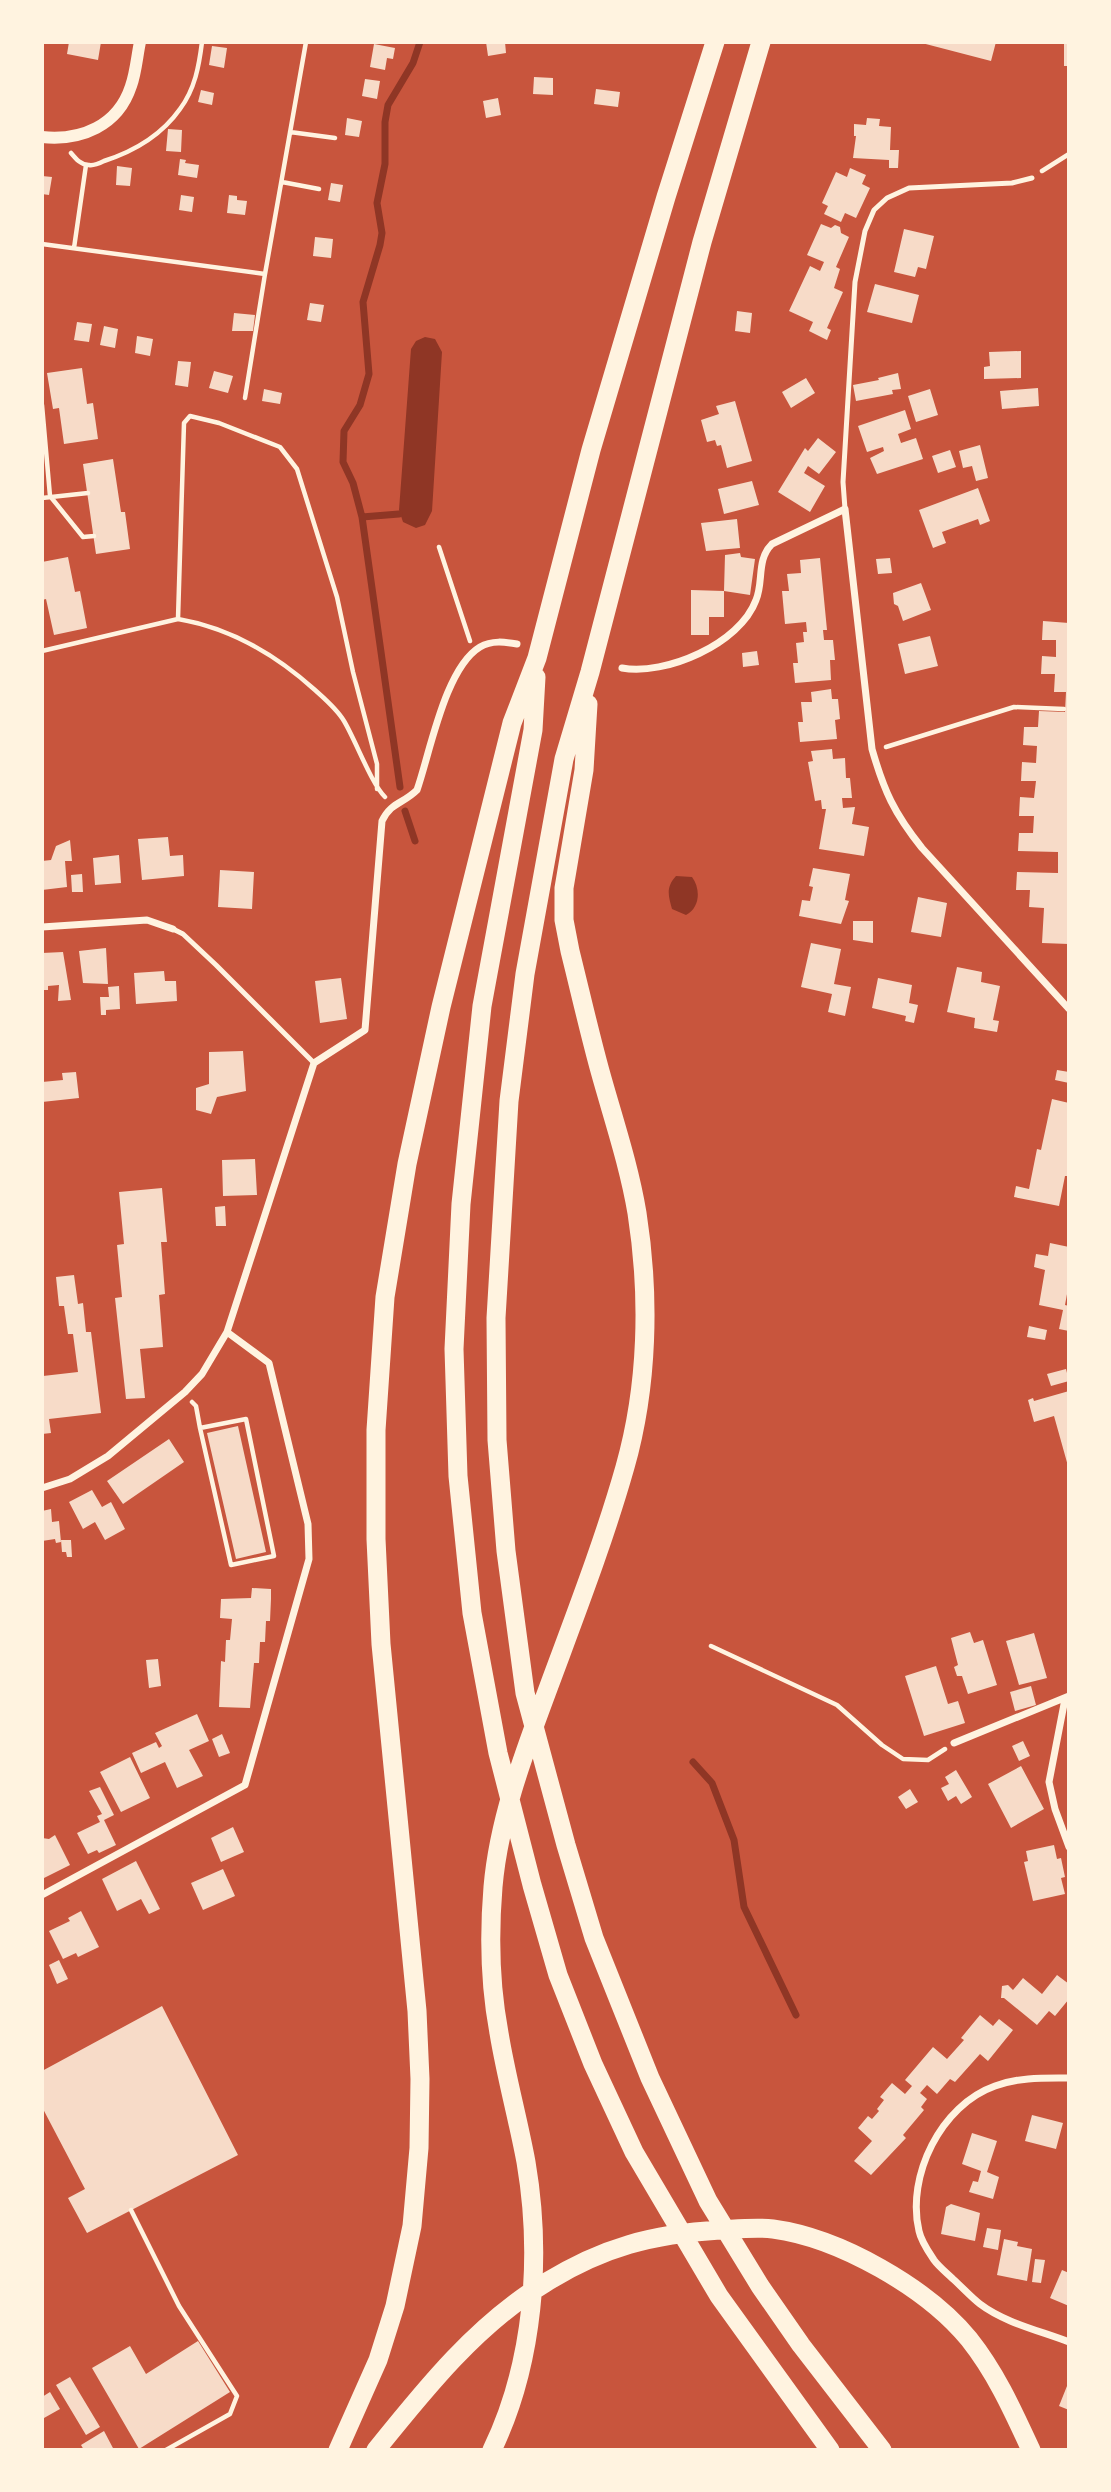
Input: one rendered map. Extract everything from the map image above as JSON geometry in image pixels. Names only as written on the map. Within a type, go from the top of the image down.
[{"type":"highway","points":[[338,2450],[378,2360],[395,2306],[410,2236],[419,2148],[417,2011],[381,1644],[376,1539],[376,1430],[385,1297],[407,1164],[441,1007],[512,723],[537,659],[595,437],[715,42]]},
{"type":"highway","points":[[761,42],[702,242],[590,672],[564,759],[524,974],[508,1115],[496,1318],[497,1440],[506,1551],[526,1693],[566,1845],[594,1938],[624,2017],[708,2201],[760,2286],[808,2356],[882,2450]]},
{"type":"highway","points":[[537,659],[533,730],[482,1006],[461,1204],[454,1361],[458,1476],[472,1612],[498,1753],[532,1885],[558,1975],[593,2064],[634,2152],[719,2296],[830,2450]]},
{"type":"highway","points":[[492,2450],[515,2390],[526,2341],[533,2277],[532,2224],[526,2165],[498,2032],[491,1969],[493,1885],[512,1789],[593,1569],[626,1466],[638,1415],[644,1309],[636,1210],[564,920],[564,888],[583,770],[590,672]]},
{"type":"highway","points":[[376,2450],[433,2380],[487,2328],[543,2284],[613,2248],[665,2234],[753,2228],[781,2231],[815,2240],[887,2273],[925,2298],[968,2337],[990,2366],[1031,2450]]},
{"type":"street","points":[[42,137],[75,137],[114,116],[131,85],[140,42]]},
{"type":"street","points":[[622,668],[647,670],[675,663],[725,638],[755,603],[766,550],[772,544],[845,509],[872,749],[881,782],[899,820],[1069,1009]]},
{"type":"street","points":[[42,1488],[53,1487],[88,1469],[186,1392],[202,1374],[228,1332],[314,1063],[365,1030],[382,821],[393,804],[417,790],[447,698],[464,664],[477,650],[494,642],[517,644]]},
{"type":"street","points":[[42,926],[147,920],[173,929]]},
{"type":"street","points":[[42,1895],[245,1785],[309,1559],[309,1539],[308,1524],[269,1363],[228,1332]]},
{"type":"street","points":[[954,1743],[1067,1697]]},
{"type":"street","points":[[1067,1697],[1049,1782],[1055,1809],[1069,1847]]},
{"type":"street","points":[[1069,2078],[1034,2078],[994,2086],[971,2097],[956,2109],[932,2144],[920,2181],[917,2202],[919,2231],[936,2263],[982,2306],[1003,2317],[1069,2342]]},
{"type":"lane","points":[[845,509],[843,482],[855,282],[865,231],[874,210],[887,198],[909,188],[1012,183],[1032,178]]},
{"type":"lane","points":[[173,929],[183,934],[216,964],[314,1063]]},
{"type":"path","points":[[60,139],[76,159],[91,166],[152,139],[180,110],[190,91],[199,70],[202,42]]},
{"type":"path","points":[[245,398],[306,42]]},
{"type":"path","points":[[290,132],[335,138]]},
{"type":"path","points":[[1032,178],[1069,154]]},
{"type":"path","points":[[74,248],[86,164]]},
{"type":"path","points":[[282,182],[319,189]]},
{"type":"path","points":[[42,244],[265,274]]},
{"type":"path","points":[[42,405],[50,496],[83,537],[94,536]]},
{"type":"path","points":[[178,619],[184,423],[190,416],[219,423],[280,447],[297,469],[337,597],[377,764],[377,789]]},
{"type":"path","points":[[42,498],[88,493]]},
{"type":"path","points":[[439,547],[470,641],[477,650]]},
{"type":"path","points":[[42,651],[178,619],[200,623],[244,639],[294,671],[342,717],[358,745],[377,789],[393,804]]},
{"type":"path","points":[[872,749],[893,746],[1014,707],[1064,709]]},
{"type":"path","points":[[186,1392],[196,1406],[200,1428],[231,1565],[274,1556],[246,1419],[200,1428]]},
{"type":"path","points":[[711,1646],[837,1705],[882,1745],[904,1759],[928,1760],[954,1743]]},
{"type":"path","points":[[131,2210],[179,2306],[237,2396],[230,2414],[166,2450]]},
{"type":"shaded area","points":[[425,337],[435,339],[442,352],[432,511],[425,525],[416,528],[403,522],[399,510],[411,349],[416,341]]},
{"type":"shaded area","points":[[676,876],[692,877],[697,887],[698,898],[694,908],[686,915],[672,909],[669,888]]},
{"type":"building","points":[[69,42],[101,42],[98,60],[67,54]]},
{"type":"building","points":[[486,42],[505,42],[506,53],[488,56]]},
{"type":"building","points":[[918,42],[996,42],[991,61]]},
{"type":"building","points":[[1064,42],[1069,42],[1069,66],[1064,66]]},
{"type":"building","points":[[374,44],[395,48],[393,59],[387,58],[385,70],[370,67]]},
{"type":"building","points":[[212,46],[227,48],[224,68],[209,65]]},
{"type":"building","points":[[534,77],[553,78],[553,95],[533,94]]},
{"type":"building","points":[[365,79],[380,81],[377,99],[362,96]]},
{"type":"building","points":[[596,89],[620,92],[618,107],[594,104]]},
{"type":"building","points":[[201,90],[214,93],[212,105],[198,102]]},
{"type":"building","points":[[498,98],[501,115],[486,118],[483,101]]},
{"type":"building","points":[[347,118],[362,121],[359,137],[345,135]]},
{"type":"building","points":[[867,118],[880,119],[879,126],[891,127],[890,150],[899,150],[898,168],[889,168],[889,160],[853,158],[856,136],[854,124],[866,125]]},
{"type":"building","points":[[168,129],[182,130],[181,152],[166,151]]},
{"type":"building","points":[[180,159],[186,160],[185,163],[199,165],[197,178],[178,175]]},
{"type":"building","points":[[117,166],[132,168],[130,186],[116,185]]},
{"type":"building","points":[[850,168],[866,175],[862,184],[870,188],[856,218],[845,213],[841,222],[824,214],[828,206],[822,203],[836,172],[847,177]]},
{"type":"building","points":[[42,176],[52,177],[49,195],[42,194]]},
{"type":"building","points":[[331,183],[343,185],[340,202],[328,200]]},
{"type":"building","points":[[181,195],[194,197],[192,212],[179,210]]},
{"type":"building","points":[[229,195],[237,196],[237,200],[247,201],[245,215],[227,213]]},
{"type":"building","points":[[821,224],[831,228],[835,225],[840,227],[841,233],[849,237],[836,267],[840,269],[834,288],[843,292],[827,328],[831,330],[827,340],[809,331],[813,322],[789,311],[810,266],[820,271],[824,262],[807,255]]},
{"type":"building","points":[[904,229],[934,236],[926,269],[918,267],[915,277],[894,272]]},
{"type":"building","points":[[315,237],[333,239],[331,258],[313,256]]},
{"type":"building","points":[[875,284],[919,295],[912,323],[867,312]]},
{"type":"building","points":[[310,303],[324,305],[321,322],[307,320]]},
{"type":"building","points":[[737,311],[752,313],[750,333],[735,331]]},
{"type":"building","points":[[234,313],[255,315],[253,331],[232,331]]},
{"type":"building","points":[[77,322],[92,324],[89,342],[74,340]]},
{"type":"building","points":[[104,326],[118,329],[115,348],[100,345]]},
{"type":"building","points":[[137,336],[153,339],[150,356],[135,353]]},
{"type":"building","points":[[1021,351],[1021,378],[984,379],[984,367],[990,366],[989,352]]},
{"type":"building","points":[[178,361],[191,362],[188,387],[175,385]]},
{"type":"building","points":[[82,368],[87,404],[93,403],[98,439],[64,444],[59,408],[53,409],[47,373]]},
{"type":"building","points":[[214,371],[233,376],[228,393],[209,388]]},
{"type":"building","points":[[898,373],[901,389],[892,390],[893,394],[856,401],[853,385]]},
{"type":"building","points":[[806,378],[815,393],[791,408],[782,392]]},
{"type":"building","points":[[1038,388],[1039,406],[1002,409],[1000,391]]},
{"type":"building","points":[[264,389],[282,393],[280,404],[262,401]]},
{"type":"building","points":[[930,389],[938,415],[916,422],[908,396]]},
{"type":"building","points":[[735,401],[752,461],[727,468],[721,445],[717,446],[715,440],[707,442],[701,420],[719,414],[716,406]]},
{"type":"building","points":[[905,410],[911,429],[898,434],[901,443],[916,438],[923,459],[877,474],[870,458],[884,451],[883,447],[867,452],[858,426]]},
{"type":"building","points":[[818,438],[836,452],[819,474],[808,466],[804,473],[825,486],[810,512],[778,492],[805,448],[808,451]]},
{"type":"building","points":[[980,445],[988,478],[976,481],[972,466],[963,468],[959,451]]},
{"type":"building","points":[[950,450],[956,467],[938,473],[932,456]]},
{"type":"building","points":[[113,459],[130,549],[96,554],[83,464]]},
{"type":"building","points":[[752,481],[759,505],[724,514],[718,489]]},
{"type":"building","points":[[978,488],[990,521],[980,525],[978,519],[942,532],[946,543],[933,548],[919,510]]},
{"type":"building","points":[[737,519],[740,548],[706,551],[701,523]]},
{"type":"building","points":[[740,553],[741,557],[755,559],[750,595],[724,591],[725,555]]},
{"type":"building","points":[[68,557],[75,592],[80,591],[87,628],[54,635],[46,599],[42,600],[42,562]]},
{"type":"building","points":[[820,558],[827,630],[823,630],[824,640],[833,640],[835,660],[830,660],[831,680],[795,683],[793,663],[798,663],[796,643],[804,642],[806,622],[785,624],[782,591],[789,591],[787,574],[801,573],[800,560]]},
{"type":"building","points":[[890,558],[892,573],[878,574],[876,559]]},
{"type":"building","points":[[921,583],[931,610],[903,621],[898,606],[894,604],[893,593]]},
{"type":"building","points":[[691,590],[724,591],[724,617],[709,617],[709,635],[691,635]]},
{"type":"building","points":[[1043,621],[1069,623],[1069,944],[1042,943],[1044,908],[1029,907],[1030,890],[1016,890],[1017,872],[1058,873],[1058,852],[1018,851],[1019,833],[1033,833],[1034,816],[1019,816],[1020,797],[1034,798],[1036,781],[1021,781],[1022,762],[1036,763],[1037,746],[1023,745],[1024,727],[1038,727],[1039,711],[1065,712],[1066,692],[1054,692],[1055,674],[1041,674],[1042,656],[1056,657],[1056,640],[1042,640]]},
{"type":"building","points":[[930,636],[938,666],[905,674],[898,644]]},
{"type":"building","points":[[757,651],[759,665],[743,667],[742,653]]},
{"type":"building","points":[[831,689],[832,699],[838,699],[840,719],[835,720],[837,739],[800,742],[798,722],[803,722],[801,702],[812,702],[811,692]]},
{"type":"building","points":[[832,749],[833,759],[845,758],[846,778],[850,778],[852,798],[842,798],[843,808],[855,807],[852,824],[869,827],[864,856],[819,849],[826,809],[822,809],[821,800],[815,801],[808,762],[813,761],[811,751]]},
{"type":"building","points":[[168,837],[170,856],[183,855],[184,876],[142,880],[138,839]]},
{"type":"building","points":[[70,840],[72,861],[65,861],[67,887],[42,890],[42,861],[51,860],[56,846]]},
{"type":"building","points":[[119,855],[121,883],[95,885],[93,858]]},
{"type":"building","points":[[813,868],[850,874],[845,900],[849,901],[841,924],[799,916],[802,900],[810,901],[813,887],[809,886]]},
{"type":"building","points":[[220,870],[254,872],[252,909],[218,907]]},
{"type":"building","points":[[82,874],[83,892],[72,892],[71,875]]},
{"type":"building","points":[[918,897],[947,903],[941,937],[911,932]]},
{"type":"building","points":[[853,921],[873,921],[873,943],[853,940]]},
{"type":"building","points":[[811,943],[841,949],[834,984],[851,987],[845,1016],[828,1012],[832,994],[801,987]]},
{"type":"building","points":[[106,948],[108,984],[83,983],[79,951]]},
{"type":"building","points":[[63,952],[71,1000],[58,1001],[59,985],[48,986],[48,990],[42,990],[42,953]]},
{"type":"building","points":[[957,967],[982,972],[981,982],[1000,986],[993,1020],[999,1021],[997,1032],[974,1028],[975,1018],[947,1012]]},
{"type":"building","points":[[164,971],[165,981],[176,981],[177,1001],[136,1004],[134,973]]},
{"type":"building","points":[[341,978],[347,1019],[320,1023],[315,981]]},
{"type":"building","points":[[878,978],[912,985],[909,1003],[918,1005],[914,1023],[905,1021],[906,1016],[872,1008]]},
{"type":"building","points":[[119,986],[120,1009],[106,1010],[106,1015],[101,1015],[100,997],[109,997],[108,987]]},
{"type":"building","points":[[243,1051],[246,1091],[217,1097],[211,1114],[196,1110],[196,1088],[209,1084],[209,1052]]},
{"type":"building","points":[[1057,1070],[1069,1072],[1069,1083],[1055,1080]]},
{"type":"building","points":[[76,1072],[79,1098],[42,1102],[42,1082],[63,1080],[62,1073]]},
{"type":"building","points":[[1052,1099],[1069,1103],[1069,1176],[1065,1176],[1059,1206],[1014,1197],[1016,1186],[1029,1189],[1037,1149],[1041,1150]]},
{"type":"building","points":[[255,1159],[257,1195],[223,1196],[222,1160]]},
{"type":"building","points":[[162,1188],[167,1242],[161,1242],[165,1294],[159,1295],[163,1347],[140,1349],[145,1398],[126,1399],[115,1298],[122,1297],[117,1245],[124,1244],[119,1192]]},
{"type":"building","points":[[225,1206],[226,1226],[216,1226],[215,1207]]},
{"type":"building","points":[[1050,1243],[1069,1247],[1069,1283],[1065,1305],[1069,1306],[1069,1331],[1059,1329],[1063,1310],[1039,1305],[1045,1270],[1034,1267],[1036,1254],[1048,1256]]},
{"type":"building","points":[[74,1275],[78,1304],[83,1303],[86,1332],[91,1332],[101,1413],[49,1419],[51,1433],[42,1434],[43,1376],[78,1372],[73,1334],[68,1334],[64,1306],[59,1306],[56,1277]]},
{"type":"building","points":[[1029,1326],[1047,1330],[1045,1340],[1027,1337]]},
{"type":"building","points":[[1066,1369],[1069,1381],[1051,1386],[1047,1374]]},
{"type":"building","points":[[1069,1391],[1068,1466],[1054,1416],[1034,1422],[1028,1400],[1033,1398],[1034,1401]]},
{"type":"building","points":[[238,1426],[266,1552],[236,1559],[207,1433]]},
{"type":"building","points":[[169,1439],[184,1462],[123,1504],[107,1481]]},
{"type":"building","points":[[92,1490],[102,1507],[111,1502],[125,1529],[105,1540],[95,1522],[83,1529],[69,1502]]},
{"type":"building","points":[[51,1509],[52,1522],[59,1521],[61,1542],[56,1543],[55,1539],[42,1541],[42,1511]]},
{"type":"building","points":[[61,1540],[71,1540],[72,1557],[67,1557],[66,1552],[62,1552]]},
{"type":"building","points":[[252,1588],[271,1589],[271,1599],[265,1642],[260,1642],[259,1663],[254,1663],[250,1708],[219,1707],[221,1661],[225,1662],[226,1640],[230,1640],[232,1619],[220,1618],[221,1599],[251,1598]]},
{"type":"building","points":[[970,1632],[974,1643],[983,1640],[997,1685],[968,1694],[962,1676],[957,1676],[954,1667],[958,1665],[951,1638]]},
{"type":"building","points":[[1034,1633],[1047,1678],[1019,1685],[1006,1641]]},
{"type":"building","points":[[158,1659],[161,1686],[149,1688],[146,1660]]},
{"type":"building","points":[[936,1666],[948,1704],[958,1701],[965,1723],[924,1736],[905,1676]]},
{"type":"building","points":[[1031,1686],[1036,1705],[1015,1711],[1010,1692]]},
{"type":"building","points":[[197,1714],[209,1741],[189,1750],[203,1776],[177,1788],[165,1762],[141,1773],[132,1753],[156,1742],[159,1748],[162,1746],[155,1733]]},
{"type":"building","points":[[222,1734],[230,1753],[219,1757],[212,1739]]},
{"type":"building","points":[[1023,1741],[1030,1756],[1019,1761],[1012,1746]]},
{"type":"building","points":[[130,1757],[150,1798],[121,1812],[100,1772]]},
{"type":"building","points":[[1021,1766],[1044,1809],[1011,1828],[988,1784]]},
{"type":"building","points":[[956,1770],[972,1797],[961,1804],[956,1796],[948,1801],[941,1788],[949,1784],[945,1777]]},
{"type":"building","points":[[100,1787],[114,1815],[104,1820],[116,1845],[99,1853],[97,1850],[88,1854],[77,1833],[100,1822],[97,1816],[102,1814],[89,1791]]},
{"type":"building","points":[[910,1789],[918,1802],[906,1809],[898,1797]]},
{"type":"building","points":[[233,1827],[244,1852],[221,1862],[211,1838]]},
{"type":"building","points":[[55,1835],[70,1865],[44,1878],[42,1838],[49,1839]]},
{"type":"building","points":[[1054,1845],[1057,1859],[1061,1858],[1065,1877],[1061,1878],[1065,1894],[1033,1901],[1024,1862],[1028,1861],[1026,1851]]},
{"type":"building","points":[[136,1861],[160,1909],[149,1914],[141,1899],[117,1911],[102,1879]]},
{"type":"building","points":[[223,1869],[235,1896],[203,1910],[191,1883]]},
{"type":"building","points":[[81,1911],[99,1947],[78,1957],[76,1953],[63,1959],[49,1931],[70,1921],[68,1918]]},
{"type":"building","points":[[59,1960],[68,1979],[57,1984],[49,1965]]},
{"type":"building","points":[[1057,1975],[1069,1984],[1069,1999],[1055,2016],[1049,2011],[1037,2025],[1001,1998],[1002,1986],[1008,1985],[1013,1990],[1023,1978],[1042,1994]]},
{"type":"building","points":[[162,2006],[238,2155],[87,2233],[68,2198],[85,2189],[42,2107],[42,2071]]},
{"type":"building","points":[[980,2015],[993,2026],[999,2019],[1013,2030],[988,2061],[980,2054],[955,2082],[950,2079],[937,2094],[927,2085],[920,2093],[927,2099],[921,2107],[924,2110],[903,2135],[906,2138],[871,2175],[854,2161],[872,2141],[858,2128],[868,2116],[872,2119],[879,2111],[877,2109],[884,2100],[880,2097],[892,2083],[905,2094],[912,2086],[905,2080],[933,2047],[947,2059],[964,2040],[961,2038]]},
{"type":"building","points":[[1032,2115],[1063,2123],[1056,2149],[1025,2141]]},
{"type":"building","points":[[972,2133],[997,2141],[987,2172],[999,2177],[993,2199],[969,2192],[973,2181],[978,2182],[981,2171],[962,2164]]},
{"type":"building","points":[[951,2204],[980,2213],[975,2241],[941,2234],[946,2207]]},
{"type":"building","points":[[987,2228],[1001,2230],[998,2250],[983,2247]]},
{"type":"building","points":[[1004,2239],[1018,2242],[1017,2246],[1032,2249],[1027,2281],[997,2275]]},
{"type":"building","points":[[1035,2259],[1045,2260],[1041,2283],[1032,2282]]},
{"type":"building","points":[[1062,2270],[1069,2273],[1069,2306],[1050,2298]]},
{"type":"building","points":[[198,2341],[230,2392],[139,2449],[92,2368],[130,2346],[146,2374]]},
{"type":"building","points":[[70,2377],[100,2427],[86,2435],[56,2385]]},
{"type":"building","points":[[1069,2381],[1069,2410],[1059,2406]]},
{"type":"building","points":[[50,2392],[60,2409],[44,2418],[42,2397]]},
{"type":"building","points":[[104,2431],[114,2450],[84,2450],[81,2445]]},
{"type":"waterway","points":[[400,787],[362,517],[353,483],[343,462],[344,431],[360,405],[369,374],[363,302],[382,233],[377,203],[385,164],[385,122],[388,105],[413,63],[420,42]]},
{"type":"waterway","points":[[362,517],[399,514]]},
{"type":"waterway","points":[[405,811],[415,841]]},
{"type":"waterway","points":[[693,1762],[712,1783],[734,1840],[744,1907],[796,2015]]}]
